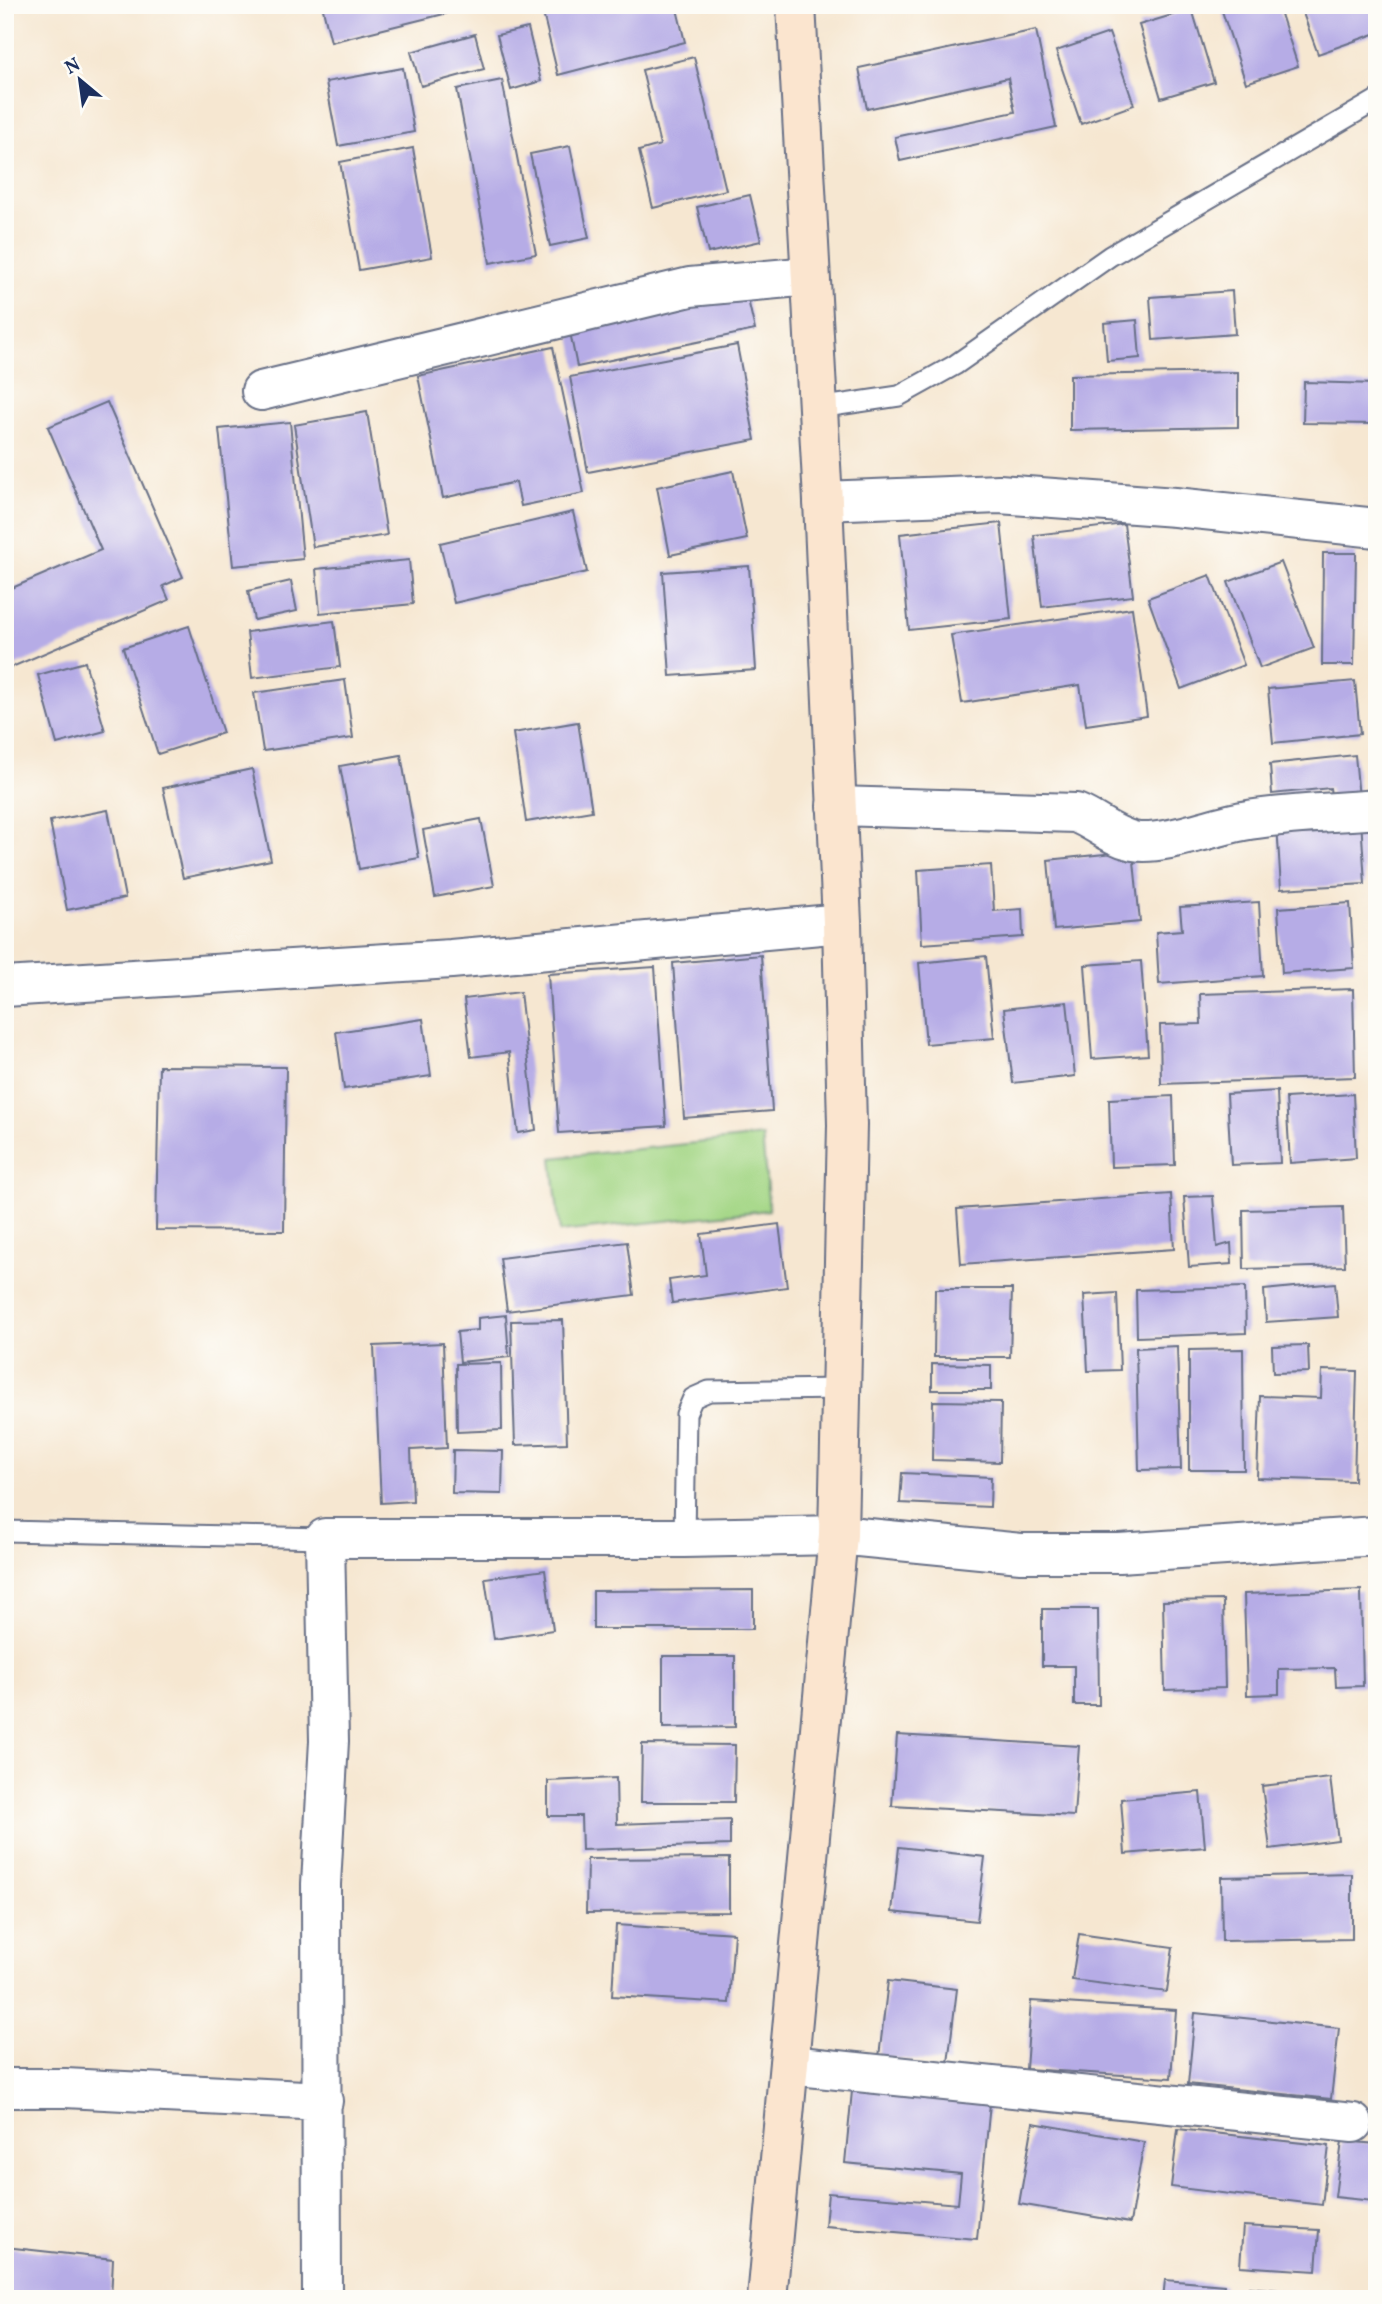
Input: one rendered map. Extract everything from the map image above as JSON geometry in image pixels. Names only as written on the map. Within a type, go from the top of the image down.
[{"type":"main road","points":[[767,2299],[838,1535],[847,1125],[842,923],[823,501],[796,5]]},
{"type":"street","points":[[261,391],[690,287],[810,276]]},
{"type":"street","points":[[823,501],[999,494],[1377,528]]},
{"type":"street","points":[[836,806],[1076,813],[1111,834],[1135,842],[1155,841],[1245,820],[1377,809]]},
{"type":"street","points":[[5,987],[451,959],[842,923]]},
{"type":"street","points":[[322,2299],[321,1884],[329,1741],[325,1538],[838,1535],[1021,1553],[1119,1553],[1377,1536]]},
{"type":"street","points":[[789,2065],[1353,2123]]},
{"type":"street","points":[[5,2088],[65,2088],[323,2101]]},
{"type":"lane","points":[[818,408],[899,396],[955,365],[1110,256],[1377,100]]},
{"type":"lane","points":[[684,1538],[686,1414],[693,1398],[709,1391],[841,1389]]},
{"type":"lane","points":[[5,1531],[325,1538]]},
{"type":"green space","points":[[762,1136],[769,1210],[560,1232],[552,1158]]},
{"type":"building","points":[[322,5],[450,5],[452,12],[331,42]]},
{"type":"building","points":[[541,5],[676,5],[685,42],[558,75]]},
{"type":"building","points":[[1220,5],[1278,5],[1298,66],[1246,83]]},
{"type":"building","points":[[1300,5],[1377,5],[1377,33],[1318,54]]},
{"type":"building","points":[[1192,9],[1214,82],[1161,98],[1139,25]]},
{"type":"building","points":[[528,28],[541,81],[511,90],[497,35]]},
{"type":"building","points":[[1036,30],[1056,127],[900,161],[895,137],[1015,112],[1008,78],[867,109],[859,68]]},
{"type":"building","points":[[1109,33],[1134,105],[1081,124],[1056,51]]},
{"type":"building","points":[[475,34],[484,69],[421,86],[411,52]]},
{"type":"building","points":[[694,57],[726,190],[653,208],[639,151],[660,145],[642,70]]},
{"type":"building","points":[[403,68],[414,132],[338,146],[326,82]]},
{"type":"building","points":[[502,80],[536,254],[490,263],[457,89]]},
{"type":"building","points":[[570,146],[589,238],[550,246],[530,154]]},
{"type":"building","points":[[413,148],[432,257],[359,270],[340,162]]},
{"type":"building","points":[[750,195],[761,241],[708,253],[697,207]]},
{"type":"building","points":[[1232,291],[1235,334],[1153,340],[1150,297]]},
{"type":"building","points":[[747,295],[755,330],[577,367],[570,332]]},
{"type":"building","points":[[1137,320],[1140,358],[1107,361],[1104,323]]},
{"type":"building","points":[[737,345],[755,440],[588,472],[570,377]]},
{"type":"building","points":[[553,347],[584,493],[521,506],[516,482],[443,498],[418,376]]},
{"type":"building","points":[[1238,372],[1238,427],[1070,430],[1070,375]]},
{"type":"building","points":[[1304,382],[1377,384],[1377,424],[1303,423]]},
{"type":"building","points":[[107,402],[183,577],[163,586],[169,600],[5,670],[5,591],[101,550],[48,427]]},
{"type":"building","points":[[367,412],[387,535],[313,547],[294,425]]},
{"type":"building","points":[[290,422],[303,559],[233,566],[219,429]]},
{"type":"building","points":[[733,471],[747,539],[670,555],[657,487]]},
{"type":"building","points":[[573,512],[587,572],[454,603],[440,543]]},
{"type":"building","points":[[1001,523],[1011,619],[909,630],[900,534]]},
{"type":"building","points":[[1124,524],[1133,596],[1042,607],[1034,535]]},
{"type":"building","points":[[1323,553],[1356,553],[1354,665],[1322,665]]},
{"type":"building","points":[[409,560],[413,604],[320,613],[316,569]]},
{"type":"building","points":[[1281,562],[1314,648],[1260,668],[1228,582]]},
{"type":"building","points":[[749,566],[756,670],[670,676],[663,572]]},
{"type":"building","points":[[1210,575],[1244,665],[1181,689],[1148,598]]},
{"type":"building","points":[[291,581],[297,611],[254,620],[248,591]]},
{"type":"building","points":[[1132,608],[1147,716],[1086,725],[1080,685],[962,703],[951,635]]},
{"type":"building","points":[[334,621],[340,667],[252,678],[247,632]]},
{"type":"building","points":[[189,626],[223,733],[158,754],[123,648]]},
{"type":"building","points":[[85,662],[105,731],[57,744],[38,675]]},
{"type":"building","points":[[345,680],[353,738],[263,751],[254,693]]},
{"type":"building","points":[[1355,681],[1360,734],[1273,743],[1268,689]]},
{"type":"building","points":[[578,722],[592,811],[526,822],[513,733]]},
{"type":"building","points":[[401,755],[419,858],[359,869],[340,766]]},
{"type":"building","points":[[1355,755],[1359,798],[1332,801],[1330,788],[1272,794],[1270,764]]},
{"type":"building","points":[[252,769],[271,860],[183,878],[163,788]]},
{"type":"building","points":[[108,810],[125,898],[67,910],[50,821]]},
{"type":"building","points":[[481,819],[494,886],[435,897],[423,830]]},
{"type":"building","points":[[1361,819],[1365,884],[1281,889],[1277,824]]},
{"type":"building","points":[[1133,851],[1140,922],[1054,930],[1048,860]]},
{"type":"building","points":[[991,865],[994,911],[1022,909],[1023,937],[922,944],[918,870]]},
{"type":"building","points":[[1259,902],[1263,976],[1159,984],[1156,932],[1182,930],[1180,907]]},
{"type":"building","points":[[1350,903],[1354,968],[1282,973],[1278,908]]},
{"type":"building","points":[[761,955],[772,1111],[684,1118],[673,963]]},
{"type":"building","points":[[986,956],[994,1038],[926,1044],[919,963]]},
{"type":"building","points":[[1141,961],[1148,1055],[1092,1059],[1085,965]]},
{"type":"building","points":[[655,967],[666,1126],[559,1133],[548,974]]},
{"type":"building","points":[[1353,989],[1355,1077],[1161,1084],[1160,1025],[1201,1024],[1200,994]]},
{"type":"building","points":[[520,992],[536,1130],[518,1133],[509,1052],[471,1057],[464,999]]},
{"type":"building","points":[[1067,1002],[1075,1076],[1013,1083],[1004,1009]]},
{"type":"building","points":[[423,1019],[431,1076],[344,1089],[336,1032]]},
{"type":"building","points":[[159,1066],[286,1067],[284,1231],[156,1230]]},
{"type":"building","points":[[1277,1091],[1280,1163],[1231,1165],[1227,1094]]},
{"type":"building","points":[[1353,1094],[1356,1158],[1290,1163],[1286,1098]]},
{"type":"building","points":[[1173,1096],[1175,1165],[1111,1167],[1109,1099]]},
{"type":"building","points":[[1171,1194],[1174,1249],[961,1264],[957,1209]]},
{"type":"building","points":[[1213,1196],[1217,1247],[1231,1243],[1232,1264],[1189,1267],[1184,1197]]},
{"type":"building","points":[[1343,1207],[1345,1266],[1244,1269],[1243,1210]]},
{"type":"building","points":[[779,1224],[787,1287],[672,1303],[669,1280],[706,1275],[701,1234]]},
{"type":"building","points":[[627,1242],[634,1295],[507,1311],[500,1258]]},
{"type":"building","points":[[1335,1283],[1338,1317],[1266,1322],[1264,1290]]},
{"type":"building","points":[[1245,1287],[1246,1333],[1137,1337],[1136,1290]]},
{"type":"building","points":[[935,1289],[1012,1289],[1010,1357],[934,1357]]},
{"type":"building","points":[[1117,1293],[1120,1370],[1088,1371],[1084,1295]]},
{"type":"building","points":[[506,1315],[509,1357],[460,1362],[457,1332],[478,1330],[478,1318]]},
{"type":"building","points":[[563,1320],[567,1443],[515,1445],[511,1321]]},
{"type":"building","points":[[443,1343],[447,1448],[411,1450],[413,1501],[381,1503],[374,1346]]},
{"type":"building","points":[[1308,1345],[1309,1372],[1273,1373],[1272,1346]]},
{"type":"building","points":[[1177,1346],[1181,1469],[1139,1470],[1136,1348]]},
{"type":"building","points":[[1243,1349],[1244,1470],[1189,1470],[1189,1350]]},
{"type":"building","points":[[501,1363],[502,1430],[457,1432],[456,1364]]},
{"type":"building","points":[[932,1364],[991,1365],[991,1390],[932,1390]]},
{"type":"building","points":[[1322,1370],[1357,1371],[1354,1481],[1257,1478],[1260,1396],[1321,1398]]},
{"type":"building","points":[[933,1401],[1001,1402],[1000,1462],[932,1460]]},
{"type":"building","points":[[453,1450],[503,1451],[502,1494],[452,1493]]},
{"type":"building","points":[[902,1473],[991,1477],[990,1507],[900,1503]]},
{"type":"building","points":[[545,1570],[553,1630],[494,1639],[485,1578]]},
{"type":"building","points":[[753,1590],[753,1629],[593,1629],[593,1591]]},
{"type":"building","points":[[1361,1590],[1363,1686],[1336,1687],[1335,1668],[1279,1669],[1279,1694],[1247,1695],[1244,1594]]},
{"type":"building","points":[[1223,1600],[1225,1688],[1165,1690],[1163,1601]]},
{"type":"building","points":[[1042,1609],[1098,1609],[1099,1705],[1074,1705],[1074,1666],[1042,1666]]},
{"type":"building","points":[[663,1656],[735,1656],[735,1727],[663,1728]]},
{"type":"building","points":[[897,1735],[1079,1746],[1074,1816],[892,1806]]},
{"type":"building","points":[[642,1744],[735,1745],[734,1802],[641,1802]]},
{"type":"building","points":[[616,1778],[617,1824],[730,1820],[730,1845],[582,1850],[581,1816],[548,1816],[548,1781]]},
{"type":"building","points":[[1330,1778],[1338,1840],[1270,1849],[1262,1786]]},
{"type":"building","points":[[1200,1792],[1205,1847],[1125,1854],[1121,1799]]},
{"type":"building","points":[[899,1847],[985,1857],[977,1921],[892,1912]]},
{"type":"building","points":[[729,1858],[729,1912],[586,1913],[587,1859]]},
{"type":"building","points":[[1352,1874],[1352,1939],[1222,1941],[1221,1877]]},
{"type":"building","points":[[616,1925],[734,1933],[729,2003],[612,1996]]},
{"type":"building","points":[[1079,1934],[1173,1947],[1167,1992],[1072,1980]]},
{"type":"building","points":[[888,1981],[957,1989],[948,2063],[879,2057]]},
{"type":"building","points":[[1031,2001],[1176,2010],[1171,2078],[1026,2069]]},
{"type":"building","points":[[1195,2013],[1339,2028],[1331,2099],[1188,2084]]},
{"type":"building","points":[[853,2081],[991,2093],[977,2239],[825,2226],[828,2193],[958,2204],[961,2174],[845,2163]]},
{"type":"building","points":[[1033,2123],[1144,2142],[1130,2223],[1019,2204]]},
{"type":"building","points":[[1178,2129],[1329,2146],[1322,2205],[1171,2187]]},
{"type":"building","points":[[1342,2141],[1377,2144],[1373,2201],[1335,2197]]},
{"type":"building","points":[[1243,2226],[1319,2230],[1316,2271],[1240,2266]]},
{"type":"building","points":[[5,2247],[113,2259],[111,2299],[5,2299]]},
{"type":"building","points":[[1165,2280],[1224,2285],[1223,2299],[1163,2299]]},
{"type":"building","points":[[1249,2287],[1325,2295],[1325,2299],[1247,2299]]},
{"type":"building","points":[[917,2296],[951,2296],[951,2299],[917,2299]]}]
